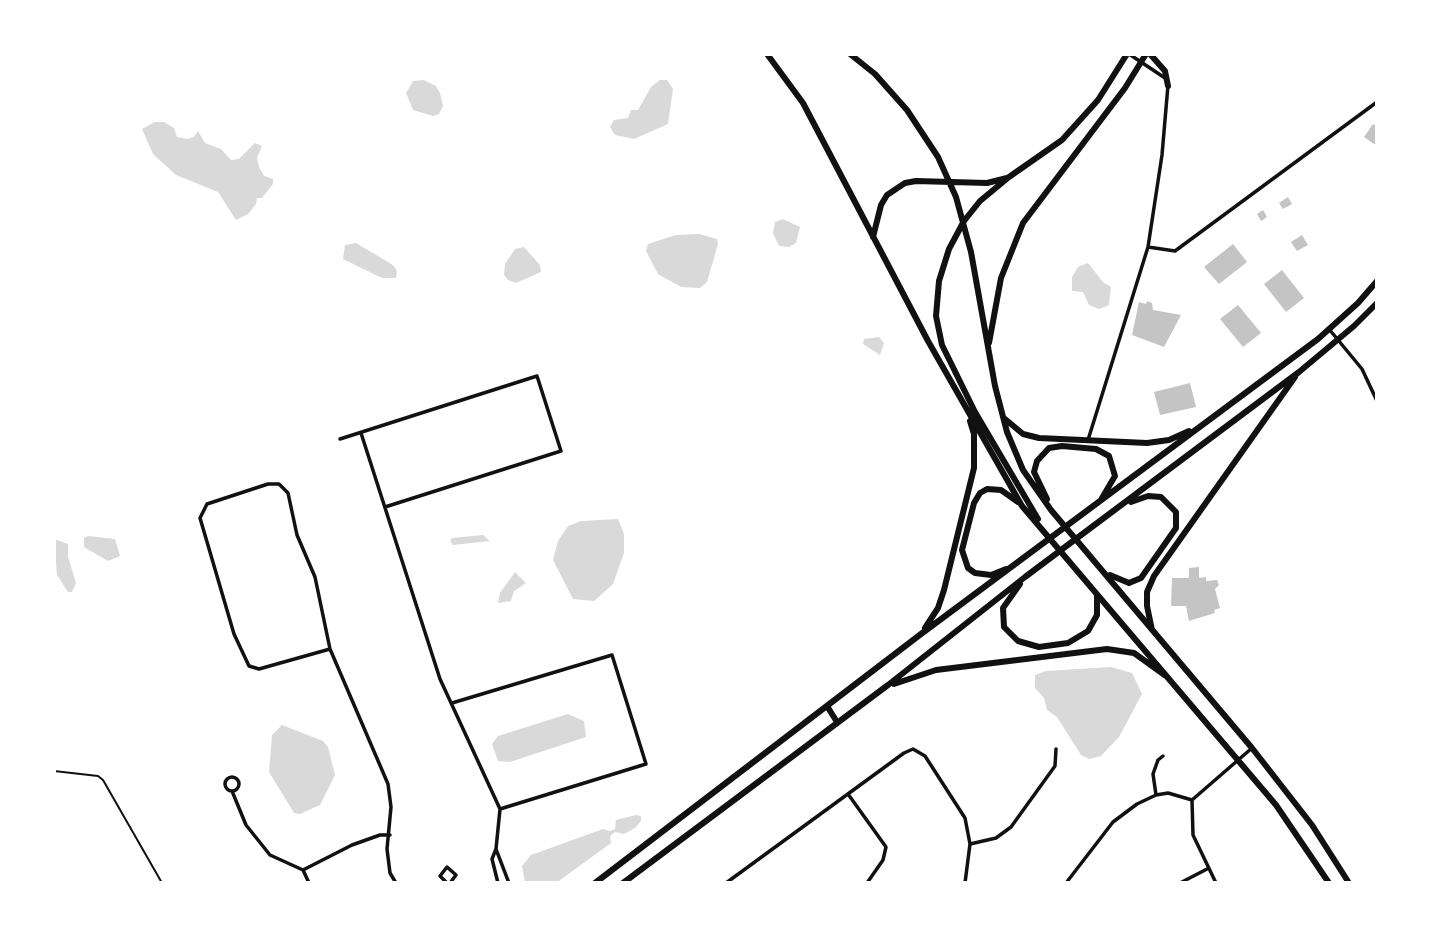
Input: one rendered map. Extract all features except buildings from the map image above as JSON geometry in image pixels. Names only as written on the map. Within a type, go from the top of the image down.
[{"type":"main road","points":[[769,54],[803,103],[966,409],[1022,506],[1276,805],[1329,883]]},
{"type":"main road","points":[[850,54],[874,74],[907,110],[931,146],[949,182],[964,221],[1003,418],[1023,470],[1051,510],[1252,748],[1312,825],[1349,883]]},
{"type":"main road","points":[[1057,550],[975,412],[942,345],[936,316],[939,281],[949,249],[964,221],[980,201],[1009,177],[1051,149],[1083,118],[1128,54]]},
{"type":"main road","points":[[989,349],[1000,278],[1023,223],[1146,56],[1165,71],[1168,86]]},
{"type":"main road","points":[[873,237],[881,205],[896,188],[916,181],[987,183],[1009,177]]},
{"type":"main road","points":[[595,883],[921,634],[1096,506],[1329,329],[1358,303],[1377,281]]},
{"type":"main road","points":[[623,883],[1299,372],[1377,303]]},
{"type":"main road","points":[[1152,632],[1147,592],[1154,576],[1299,372]]},
{"type":"main road","points":[[921,634],[941,599],[974,468],[974,433],[966,409]]},
{"type":"main road","points":[[1003,418],[1023,434],[1147,443],[1169,440],[1200,426]]},
{"type":"main road","points":[[1051,510],[1034,472],[1040,455],[1056,446],[1096,449],[1108,456],[1115,476],[1096,506]]},
{"type":"main road","points":[[1018,564],[991,575],[975,573],[968,568],[962,550],[974,503],[980,493],[987,489],[1001,490],[1022,506]]},
{"type":"main road","points":[[1104,571],[1129,583],[1138,581],[1176,528],[1176,512],[1161,497],[1148,496],[1126,503]]},
{"type":"main road","points":[[1025,577],[1003,608],[1002,618],[1004,628],[1011,636],[1028,644],[1058,646],[1081,636],[1094,622],[1098,609],[1096,593]]},
{"type":"main road","points":[[888,685],[936,670],[1108,649],[1134,653],[1170,677]]},
{"type":"main road","points":[[827,706],[837,722]]},
{"type":"street","points":[[1128,54],[1146,56]]},
{"type":"street","points":[[1088,440],[1148,247],[1162,155],[1168,86]]},
{"type":"street","points":[[1148,247],[1175,251],[1377,102]]},
{"type":"street","points":[[1329,329],[1360,365],[1377,401]]},
{"type":"street","points":[[340,439],[537,376],[561,451],[384,508]]},
{"type":"street","points":[[361,433],[440,678],[500,809],[496,849],[492,859],[498,883]]},
{"type":"street","points":[[330,649],[259,669],[249,666],[234,634],[200,518],[207,503],[268,484],[279,484],[285,489],[297,535],[315,578],[330,649],[388,784],[391,807],[389,861],[396,883]]},
{"type":"street","points":[[452,703],[612,655],[646,764],[500,809]]},
{"type":"street","points":[[1192,800],[1252,748]]},
{"type":"street","points":[[970,844],[996,838],[1011,827],[1055,766],[1056,749]]},
{"type":"street","points":[[726,883],[904,752],[918,751],[958,803],[965,818],[970,844],[965,883]]},
{"type":"street","points":[[1156,795],[1153,774],[1157,760],[1163,756]]},
{"type":"street","points":[[232,791],[239,783],[230,777],[224,784],[232,791],[246,825],[270,855],[303,870],[309,883]]},
{"type":"street","points":[[848,794],[886,847],[883,860],[867,883]]},
{"type":"street","points":[[1066,883],[1113,822],[1156,795],[1176,794],[1192,800]]},
{"type":"street","points":[[1192,800],[1193,835],[1216,883]]},
{"type":"street","points":[[303,870],[352,845],[380,835],[390,835]]},
{"type":"street","points":[[496,849],[509,883]]},
{"type":"street","points":[[1180,883],[1209,869]]},
{"type":"lane","points":[[54,771],[98,776],[103,780],[162,883]]},
{"type":"shaded area","points":[[424,80],[436,86],[440,93],[443,106],[439,114],[433,116],[413,110],[406,93],[413,81]]},
{"type":"shaded area","points":[[660,80],[667,80],[673,89],[668,124],[634,139],[615,135],[610,127],[614,120],[628,118],[631,110],[638,110],[651,87]]},
{"type":"shaded area","points":[[155,122],[164,122],[174,128],[177,137],[194,137],[198,131],[205,143],[221,149],[231,160],[239,159],[255,143],[262,146],[257,158],[259,167],[264,176],[273,179],[273,184],[262,198],[257,198],[248,214],[236,220],[218,192],[176,175],[153,154],[142,129]]},
{"type":"shaded area","points":[[783,219],[800,227],[796,243],[789,247],[779,246],[773,233],[775,222]]},
{"type":"shaded area","points":[[699,234],[717,239],[718,244],[707,282],[700,288],[681,287],[658,274],[646,251],[648,244],[676,235]]},
{"type":"shaded area","points":[[356,243],[393,265],[397,271],[396,278],[382,278],[343,259],[345,245]]},
{"type":"shaded area","points":[[524,247],[540,265],[541,272],[516,283],[504,275],[505,264],[515,249]]},
{"type":"shaded area","points":[[1088,263],[1103,282],[1111,287],[1109,305],[1099,309],[1089,305],[1083,292],[1072,291],[1072,277],[1078,267]]},
{"type":"shaded area","points":[[879,337],[884,343],[880,355],[863,344],[864,339]]},
{"type":"shaded area","points":[[618,519],[624,534],[624,553],[613,584],[594,601],[573,599],[553,560],[558,541],[568,526],[581,521]]},
{"type":"shaded area","points":[[483,535],[490,541],[453,545],[450,541],[452,538]]},
{"type":"shaded area","points":[[88,536],[115,539],[120,556],[108,561],[84,547],[84,538]]},
{"type":"shaded area","points":[[54,539],[68,544],[68,557],[76,583],[72,592],[68,592],[57,575]]},
{"type":"shaded area","points":[[515,572],[526,583],[514,591],[511,601],[498,603],[500,593]]},
{"type":"shaded area","points":[[1111,667],[1132,673],[1142,694],[1119,737],[1101,756],[1089,759],[1081,755],[1057,717],[1047,710],[1044,698],[1035,688],[1035,675],[1046,671]]},
{"type":"shaded area","points":[[568,714],[584,721],[586,737],[510,762],[498,761],[492,744],[498,736]]},
{"type":"shaded area","points":[[282,725],[323,741],[328,747],[335,775],[320,805],[300,814],[294,813],[269,772],[272,735]]},
{"type":"shaded area","points":[[641,816],[641,821],[635,828],[624,834],[615,832],[610,836],[611,843],[556,883],[525,883],[522,866],[531,855],[603,829],[610,831],[615,829],[616,820]]}]
